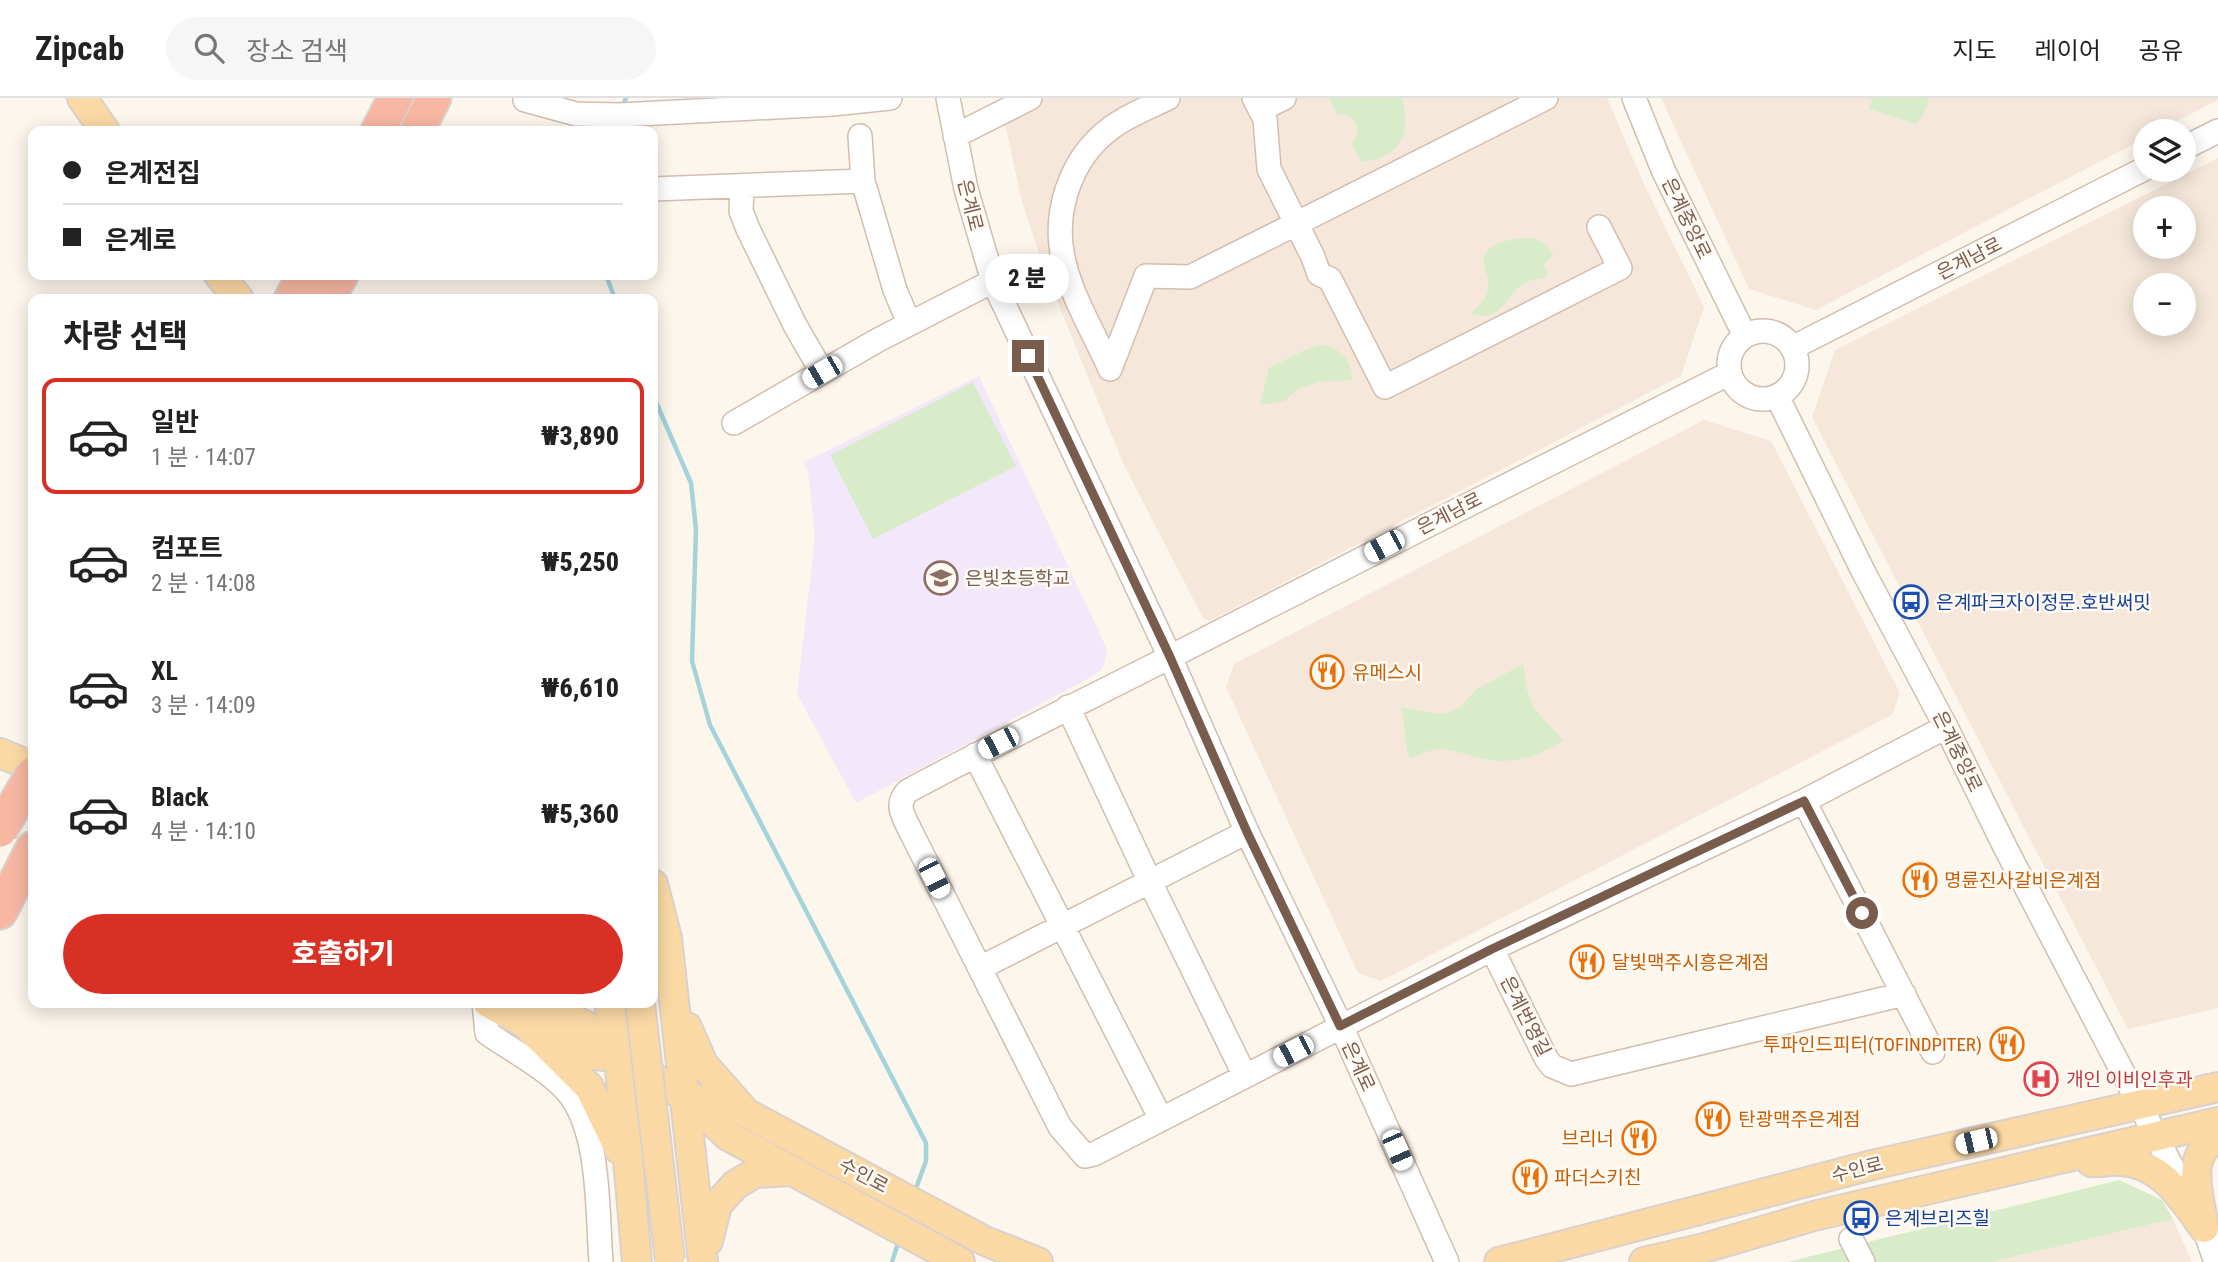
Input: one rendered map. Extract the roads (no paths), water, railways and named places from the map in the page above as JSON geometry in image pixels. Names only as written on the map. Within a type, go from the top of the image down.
[{"type":"highway","points":[[381,126],[395,98]]},
{"type":"highway","points":[[420,126],[434,98]]},
{"type":"highway","points":[[0,830],[28,783]]},
{"type":"highway","points":[[5,903],[28,858]]},
{"type":"main road","points":[[82,98],[102,126]]},
{"type":"main road","points":[[223,280],[235,294]]},
{"type":"main road","points":[[0,753],[28,765]]},
{"type":"main road","points":[[0,772],[28,784]]},
{"type":"main road","points":[[658,903],[667,938],[703,1261]]},
{"type":"main road","points":[[671,972],[689,1031],[703,1064],[746,1113]]},
{"type":"main road","name":"수인로","points":[[508,1008],[531,1013],[582,1054],[619,1057],[686,1097],[728,1136],[960,1262]]},
{"type":"main road","points":[[610,1008],[619,1057],[637,1262]]},
{"type":"main road","points":[[641,1008],[671,1261]]},
{"type":"main road","points":[[531,1013],[589,1087],[628,1167]]},
{"type":"main road","name":"수인로","points":[[1499,1262],[1872,1165],[2218,1087]]},
{"type":"main road","name":"수인로","points":[[686,1097],[727,1105],[746,1113],[985,1241],[1038,1262]]},
{"type":"main road","name":"수인로","points":[[1644,1262],[1704,1248],[1814,1216],[2218,1122]]},
{"type":"main road","points":[[2204,1228],[2195,1169],[2203,1148],[2218,1136]]},
{"type":"main road","points":[[2071,1156],[2094,1163],[2120,1161],[2159,1174],[2178,1192],[2204,1228]]},
{"type":"main road","points":[[703,1261],[717,1205],[735,1185],[755,1173],[792,1171]]},
{"type":"street","points":[[525,100],[576,114],[619,115],[832,104],[890,98]]},
{"type":"street","name":"은계로","points":[[948,98],[966,189],[993,281],[1170,657],[1247,832],[1340,1026],[1447,1262]]},
{"type":"street","points":[[955,136],[1030,98]]},
{"type":"street","points":[[1168,98],[1113,126],[1102,136],[1082,159],[1064,200],[1060,233],[1065,266],[1110,369],[1146,276],[1190,277],[1546,98]]},
{"type":"street","points":[[1284,98],[1257,104],[1265,118],[1269,169],[1319,274],[1330,279],[1385,387],[1620,268],[1599,226]]},
{"type":"street","name":"은계중앙로","points":[[1634,98],[1664,172],[1745,337]]},
{"type":"street","points":[[2196,142],[2218,131]]},
{"type":"street","points":[[860,136],[863,181],[895,290],[909,323]]},
{"type":"street","name":"은계남로","points":[[1792,348],[2133,175]]},
{"type":"street","points":[[658,189],[863,181]]},
{"type":"street","points":[[742,186],[741,211],[748,229],[795,325],[822,372]]},
{"type":"street","points":[[734,423],[909,323],[993,281]]},
{"type":"street","points":[[1766,331],[1786,340],[1792,348],[1797,370],[1786,390],[1777,396],[1757,399],[1739,390],[1730,373],[1732,352],[1737,343],[1755,332],[1766,331]]},
{"type":"street","name":"은계남로","points":[[1161,1119],[1094,1154],[1085,1156],[1069,1140],[900,810],[900,803],[908,791],[1068,707],[1730,373]]},
{"type":"street","name":"은계중앙로","points":[[1777,396],[1863,571],[1947,727],[2005,847],[2204,1228]]},
{"type":"street","points":[[1068,707],[1245,1076]]},
{"type":"street","points":[[975,755],[1161,1119],[1492,949],[1804,801],[1947,727]]},
{"type":"street","points":[[1804,801],[1933,1052]]},
{"type":"street","points":[[980,968],[1247,832]]},
{"type":"street","name":"은계번영길","points":[[1492,949],[1546,1059],[1552,1066],[1571,1074],[1904,994]]},
{"type":"street","points":[[486,1008],[487,1033],[566,1090],[581,1113],[590,1140],[601,1262]]},
{"type":"street","points":[[2204,1228],[2216,1262]]},
{"type":"street","points":[[1851,1239],[1863,1262]]},
{"type":"waterway","points":[[622,108],[626,98]]},
{"type":"waterway","points":[[608,280],[613,294]]},
{"type":"waterway","points":[[658,407],[691,483],[696,529],[692,661],[710,725],[926,1143],[926,1161],[915,1191]]},
{"type":"waterway","points":[[892,1262],[899,1240]]},
{"type":"place","name":"은빛초등학교","points":[[941,578]]},
{"type":"place","name":"은계파크자이정문.호반써밋","points":[[1911,602]]},
{"type":"place","name":"유메스시","points":[[1327,672]]},
{"type":"place","name":"명륜진사갈비은계점","points":[[1920,880]]},
{"type":"place","name":"달빛맥주시흥은계점","points":[[1587,962]]},
{"type":"place","name":"투파인드피터(TOFINDPITER)","points":[[2007,1044]]},
{"type":"place","name":"개인 이비인후과","points":[[2041,1079]]},
{"type":"place","name":"탄광맥주은계점","points":[[1713,1119]]},
{"type":"place","name":"브리너","points":[[1639,1138]]},
{"type":"place","name":"파더스키친","points":[[1530,1177]]},
{"type":"place","name":"은계브리즈힐","points":[[1861,1218]]}]
